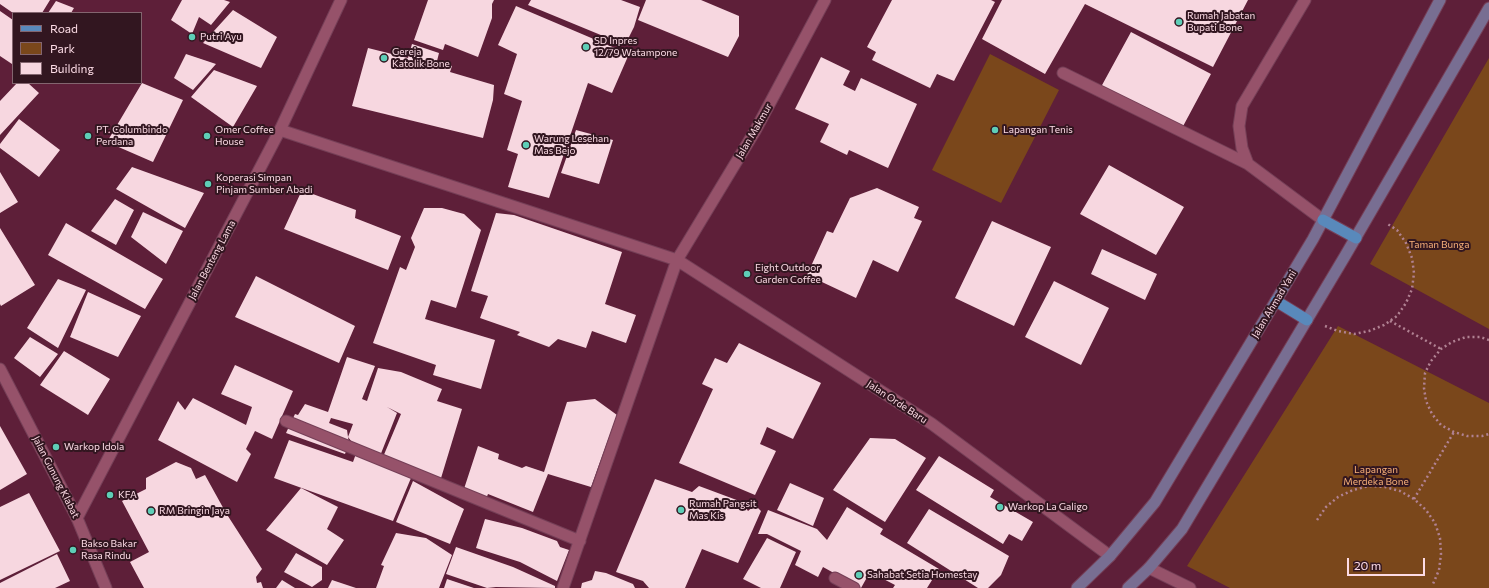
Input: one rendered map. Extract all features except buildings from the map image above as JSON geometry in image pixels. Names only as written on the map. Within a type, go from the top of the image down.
[{"type":"main road","name":"Jalan Ahmad Yani","points":[[1077,588],[1110,556],[1155,502],[1314,239],[1322,220],[1440,0]]},
{"type":"main road","points":[[1128,588],[1149,568],[1182,529],[1356,238],[1489,8]]},
{"type":"main road","points":[[1322,220],[1356,238]]},
{"type":"main road","points":[[1276,301],[1307,318]]},
{"type":"street","name":"Jalan Benteng Lama","points":[[77,518],[280,130],[341,0]]},
{"type":"street","name":"Jalan Makmur","points":[[563,588],[677,260],[755,131],[825,0]]},
{"type":"street","points":[[1248,164],[1242,148],[1239,126],[1242,106],[1304,0]]},
{"type":"street","points":[[1064,73],[1248,164],[1322,220]]},
{"type":"street","name":"Jalan Orde Baru","points":[[280,130],[677,260],[932,424],[1110,556]]},
{"type":"street","name":"Jalan Gunung Klabat","points":[[0,369],[77,518],[106,588]]},
{"type":"street","points":[[286,421],[580,541]]},
{"type":"street","points":[[1149,568],[1190,588]]},
{"type":"street","points":[[835,578],[854,588]]},
{"type":"path","points":[[1307,318],[1338,331],[1354,334],[1369,331],[1384,325],[1397,316],[1406,304],[1412,289],[1414,273],[1412,258],[1406,243],[1397,230],[1370,213]]},
{"type":"path","points":[[1390,321],[1441,349]]},
{"type":"path","points":[[1489,340],[1480,337],[1466,337],[1452,342],[1441,349],[1431,361],[1426,374],[1424,388],[1426,401],[1432,414],[1441,425],[1454,432],[1467,436],[1482,436],[1489,434]]},
{"type":"path","points":[[1414,499],[1454,432]]},
{"type":"path","points":[[1317,520],[1326,508],[1338,497],[1358,489],[1369,486],[1385,487],[1400,491],[1414,499],[1426,510],[1434,523],[1440,538],[1441,554],[1439,570],[1433,584]]},
{"type":"green space","name":"Lapangan Tenis","points":[[990,54],[1059,90],[1001,203],[932,170]]},
{"type":"green space","name":"Taman Bunga","points":[[1489,58],[1489,329],[1370,264]]},
{"type":"green space","name":"Lapangan Merdeka Bone","points":[[1338,326],[1489,403],[1489,588],[1230,588],[1187,566]]},
{"type":"place","name":"Rumah Jabatan Bupati Bone","points":[[1179,22]]},
{"type":"place","name":"Putri Ayu","points":[[192,37]]},
{"type":"place","name":"SD Inpres 12/79 Watampone","points":[[586,47]]},
{"type":"place","name":"Gereja Katolik Bone","points":[[384,58]]},
{"type":"place","name":"Lapangan Tenis","points":[[995,130]]},
{"type":"place","name":"PT. Columbindo Perdana","points":[[88,136]]},
{"type":"place","name":"Omer Coffee House","points":[[207,136]]},
{"type":"place","name":"Warung Lesehan Mas Bejo","points":[[526,145]]},
{"type":"place","name":"Koperasi Simpan Pinjam Sumber Abadi","points":[[208,184]]},
{"type":"place","name":"Eight Outdoor Garden Coffee","points":[[747,274]]},
{"type":"place","name":"Warkop Idola","points":[[56,447]]},
{"type":"place","name":"KFA","points":[[110,495]]},
{"type":"place","name":"Warkop La Galigo","points":[[1000,507]]},
{"type":"place","name":"Rumah Pangsit Mas Kis","points":[[681,510]]},
{"type":"place","name":"RM Bringin Jaya","points":[[151,511]]},
{"type":"place","name":"Bakso Bakar Rasa Rindu","points":[[73,550]]},
{"type":"place","name":"Sahabat Setia Homestay","points":[[859,575]]}]
